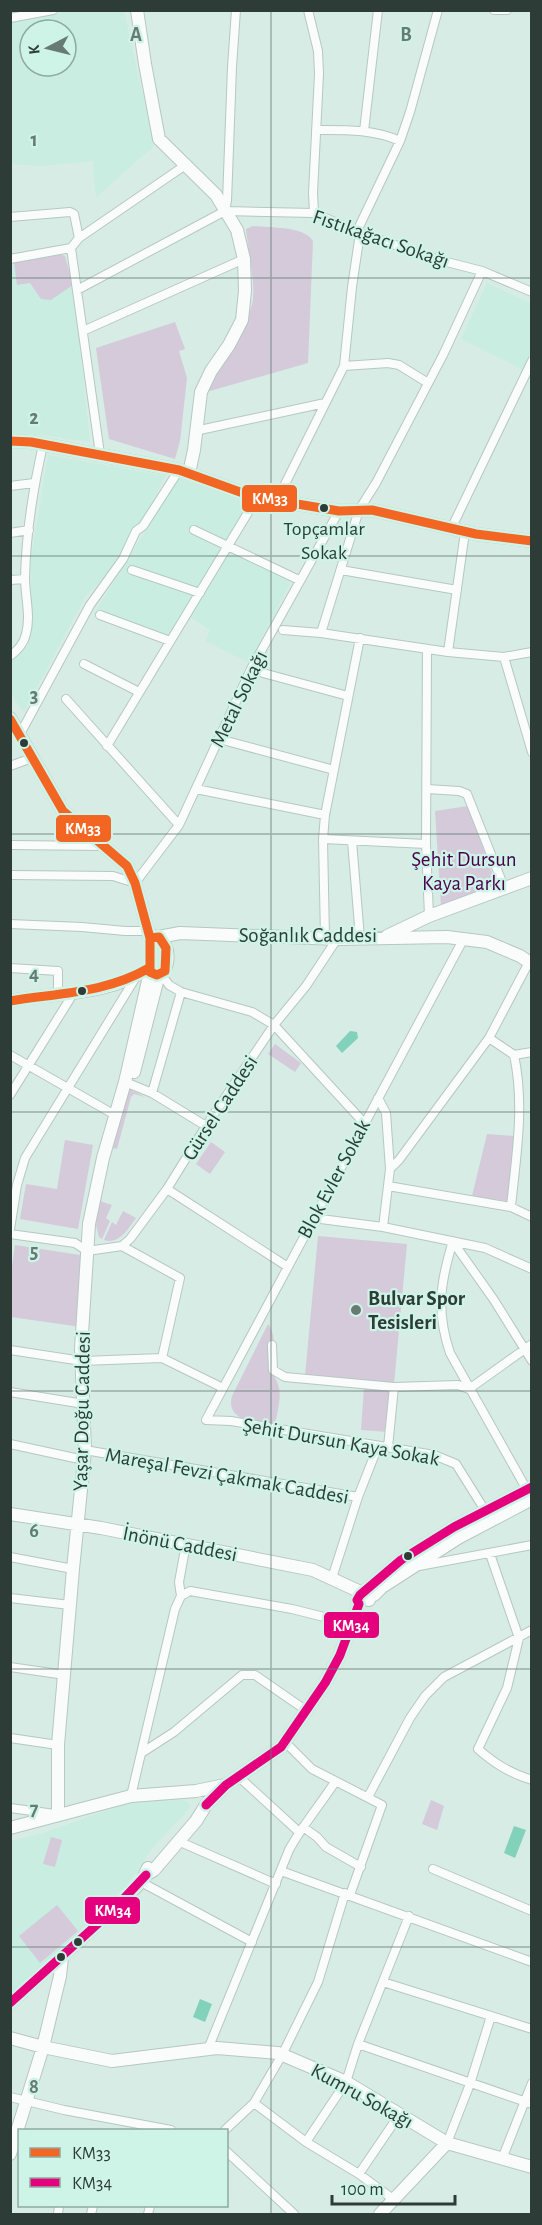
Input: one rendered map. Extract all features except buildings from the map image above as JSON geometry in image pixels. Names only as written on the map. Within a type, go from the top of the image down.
[{"type":"street","points":[[10,18],[52,10]]},
{"type":"street","points":[[20,734],[90,605],[123,559],[136,531],[143,526],[184,471],[194,450],[201,392],[242,320],[245,291],[244,259],[237,230],[216,195],[159,139],[137,10]]},
{"type":"street","points":[[309,10],[318,51],[319,74],[314,213]]},
{"type":"street","points":[[364,131],[378,10]]},
{"type":"street","points":[[278,500],[344,366],[359,232],[400,141],[438,10]]},
{"type":"street","points":[[494,10],[507,10]]},
{"type":"street","points":[[225,211],[234,11]]},
{"type":"street","points":[[316,130],[364,131],[400,141]]},
{"type":"street","points":[[10,259],[71,248],[79,238],[187,164]]},
{"type":"street","points":[[77,290],[225,211]]},
{"type":"street","name":"Fıstıkağacı Sokağı","points":[[225,211],[314,213],[359,232],[439,260],[482,271],[531,292]]},
{"type":"street","points":[[10,218],[70,212],[74,214],[79,238]]},
{"type":"street","points":[[71,248],[100,454]]},
{"type":"street","points":[[83,332],[244,259]]},
{"type":"street","points":[[321,633],[359,510],[428,383],[482,271]]},
{"type":"street","points":[[451,529],[529,374],[531,361]]},
{"type":"street","points":[[344,366],[388,363],[399,365],[428,383]]},
{"type":"street","points":[[195,431],[325,403]]},
{"type":"street","points":[[10,441],[31,442],[184,471],[240,492],[278,500],[339,511],[372,510],[465,532],[531,541]]},
{"type":"street","points":[[13,654],[24,639],[27,627],[25,579],[29,530],[34,483],[43,445]]},
{"type":"street","points":[[10,486],[34,483]]},
{"type":"street","points":[[107,746],[258,496]]},
{"type":"street","name":"Metal Sokağı","points":[[135,883],[179,825],[251,669],[339,511]]},
{"type":"street","points":[[10,533],[29,530]]},
{"type":"street","points":[[194,530],[299,580]]},
{"type":"street","points":[[448,652],[465,532]]},
{"type":"street","points":[[132,570],[200,593]]},
{"type":"street","points":[[341,570],[457,590]]},
{"type":"street","points":[[10,580],[25,579]]},
{"type":"street","points":[[100,615],[170,641]]},
{"type":"street","points":[[283,630],[360,638],[448,652],[504,657],[531,652]]},
{"type":"street","points":[[331,939],[323,839],[325,814],[360,638]]},
{"type":"street","points":[[10,644],[13,654]]},
{"type":"street","points":[[427,649],[426,844],[429,915]]},
{"type":"street","points":[[504,657],[531,752]]},
{"type":"street","points":[[84,664],[139,692]]},
{"type":"street","points":[[263,673],[348,696]]},
{"type":"street","points":[[66,699],[179,825]]},
{"type":"street","points":[[11,1001],[73,994],[105,987],[155,972],[166,966],[127,866],[63,811],[12,721]]},
{"type":"street","points":[[219,739],[334,770]]},
{"type":"street","points":[[10,766],[32,758]]},
{"type":"street","points":[[196,789],[325,814]]},
{"type":"street","points":[[427,789],[459,791],[468,794],[504,887]]},
{"type":"street","points":[[323,839],[426,844]]},
{"type":"street","points":[[352,841],[360,938]]},
{"type":"street","points":[[10,845],[106,846]]},
{"type":"street","points":[[10,875],[113,876],[135,883]]},
{"type":"street","name":"Soğanlık Caddesi","points":[[155,937],[180,933],[331,939],[383,937],[429,915],[531,878]]},
{"type":"street","points":[[10,924],[82,927],[125,931],[155,937]]},
{"type":"street","points":[[155,937],[155,972],[169,985],[181,992],[252,1012],[274,1025],[365,1124]]},
{"type":"street","points":[[383,937],[447,937],[487,942],[520,956],[530,963],[489,1038],[390,1169]]},
{"type":"street","name":"Gürsel Caddesi","points":[[122,1246],[130,1239],[167,1189],[274,1025],[306,986],[331,939]]},
{"type":"street","name":"Blok Evler Sokak","points":[[206,1420],[463,940]]},
{"type":"street","points":[[10,968],[58,971],[58,996]]},
{"type":"street","name":"Yaşar Doğu Caddesi","points":[[58,1744],[84,1455],[82,1361],[89,1224],[103,1158],[155,972]]},
{"type":"street","points":[[10,1229],[15,1176],[136,976]]},
{"type":"street","points":[[152,1093],[181,992]]},
{"type":"street","points":[[10,1095],[73,994]]},
{"type":"street","points":[[489,1038],[514,1055],[520,1082],[519,1128],[511,1207]]},
{"type":"street","points":[[514,1055],[531,1052]]},
{"type":"street","points":[[10,1055],[115,1115]]},
{"type":"street","points":[[125,1082],[152,1093],[206,1126]]},
{"type":"street","points":[[378,1098],[386,1113],[390,1169],[383,1227]]},
{"type":"street","points":[[388,1186],[511,1207],[531,1217]]},
{"type":"street","points":[[167,1189],[288,1267]]},
{"type":"street","points":[[313,1218],[383,1227],[485,1248],[531,1269]]},
{"type":"street","points":[[10,1234],[75,1243],[87,1251],[122,1246],[180,1278],[162,1358]]},
{"type":"street","points":[[453,1241],[528,1346],[531,1360]]},
{"type":"street","points":[[453,1241],[442,1275],[440,1307],[450,1353],[530,1492]]},
{"type":"street","points":[[272,1345],[273,1370],[285,1377],[394,1387],[458,1385],[470,1389]]},
{"type":"street","points":[[470,1389],[528,1346]]},
{"type":"street","points":[[10,1350],[82,1361],[162,1358],[224,1388]]},
{"type":"street","points":[[388,1448],[394,1387]]},
{"type":"street","points":[[10,1392],[84,1404]]},
{"type":"street","name":"Şehit Dursun Kaya Sokak","points":[[206,1420],[231,1422],[434,1455],[456,1464],[486,1512]]},
{"type":"street","name":"Mareşal Fevzi Çakmak Caddesi","points":[[10,1444],[358,1497],[332,1578]]},
{"type":"street","points":[[358,1497],[378,1446]]},
{"type":"street","points":[[10,2003],[154,1870],[196,1821],[206,1805],[226,1785],[265,1760],[285,1742],[335,1664],[362,1600],[401,1560],[454,1527],[530,1492]]},
{"type":"street","points":[[362,1600],[530,1492]]},
{"type":"street","name":"İnönü Caddesi","points":[[10,1514],[186,1544],[313,1570],[348,1585],[362,1600]]},
{"type":"street","points":[[131,1796],[175,1609],[181,1596],[179,1582],[186,1544]]},
{"type":"street","points":[[412,1568],[531,1545]]},
{"type":"street","points":[[489,1554],[519,1638],[507,1688],[478,1749],[495,1764],[531,1780]]},
{"type":"street","points":[[10,1557],[73,1569]]},
{"type":"street","points":[[181,1596],[190,1592],[201,1593],[298,1610],[352,1624]]},
{"type":"street","points":[[10,1598],[70,1605]]},
{"type":"street","points":[[368,1797],[410,1718],[425,1696],[444,1677],[472,1664],[531,1630]]},
{"type":"street","points":[[10,1667],[65,1676]]},
{"type":"street","points":[[143,1752],[174,1732],[242,1675],[255,1675],[307,1711]]},
{"type":"street","points":[[10,1738],[58,1744],[58,1814]]},
{"type":"street","points":[[226,2129],[254,2103],[282,2055],[318,1982],[382,1805],[312,1769],[285,1742]]},
{"type":"street","points":[[239,1777],[301,1829],[317,1837],[326,1847],[361,1867]]},
{"type":"street","points":[[208,2049],[281,1871],[301,1829],[334,1782]]},
{"type":"street","points":[[10,1828],[131,1796],[196,1791],[226,1785]]},
{"type":"street","points":[[143,1878],[149,1866],[190,1815],[206,1805]]},
{"type":"street","points":[[10,1808],[58,1814]]},
{"type":"street","points":[[178,1841],[276,1884]]},
{"type":"street","points":[[434,1869],[531,1911]]},
{"type":"street","points":[[281,1871],[410,1916],[531,1962]]},
{"type":"street","points":[[143,1878],[252,1942]]},
{"type":"street","points":[[306,2142],[346,2082],[358,2044],[410,1916]]},
{"type":"street","points":[[10,2154],[43,2047],[60,1976],[62,1957]]},
{"type":"street","points":[[382,1982],[531,2029]]},
{"type":"street","points":[[380,2214],[447,2143],[470,2084],[491,2016]]},
{"type":"street","name":"Kumru Sokağı","points":[[10,2038],[112,2061],[217,2048],[278,2053],[346,2082],[447,2143],[531,2168]]},
{"type":"street","points":[[358,2044],[528,2103]]},
{"type":"street","points":[[502,2158],[528,2103],[531,2083]]},
{"type":"street","points":[[10,2097],[64,2110],[166,2129]]},
{"type":"street","points":[[254,2103],[306,2142],[359,2174],[393,2199]]},
{"type":"street","points":[[359,2174],[399,2115]]},
{"type":"street","points":[[228,2153],[294,2214]]},
{"type":"shaded area","points":[[71,11],[124,11],[154,146],[96,197],[93,161],[42,166],[11,164],[10,21],[18,20],[18,78],[78,78],[78,18],[28,18]]},
{"type":"shaded area","points":[[14,262],[33,288],[51,299],[73,285],[90,442],[43,435],[11,435],[10,263]]},
{"type":"shaded area","points":[[487,283],[531,304],[531,352],[524,370],[461,339]]},
{"type":"shaded area","points":[[48,455],[165,476],[140,529],[118,564],[85,597],[24,712],[11,694],[11,661],[28,646],[31,624],[31,559]]},
{"type":"shaded area","points":[[178,478],[252,504],[233,547],[294,575],[249,663],[206,641],[210,630],[190,617],[175,642],[94,614]]},
{"type":"shaded area","points":[[350,1031],[357,1032],[358,1038],[342,1053],[336,1046]]},
{"type":"shaded area","points":[[173,1798],[188,1802],[189,1809],[154,1846],[128,1884],[106,1910],[11,1994],[11,1841],[40,1834],[123,1805],[143,1800]]},
{"type":"shaded area","points":[[514,1826],[526,1830],[515,1858],[504,1853]]},
{"type":"shaded area","points":[[200,1999],[212,2004],[205,2022],[193,2017]]},
{"type":"green space","points":[[253,226],[294,230],[308,236],[313,241],[308,363],[203,393],[239,335],[250,311],[253,283],[246,229]]},
{"type":"green space","points":[[59,254],[65,256],[73,285],[51,300],[41,299],[30,283],[17,285],[14,262]]},
{"type":"green space","points":[[175,322],[185,349],[179,351],[187,378],[180,441],[175,459],[109,439],[96,348]]},
{"type":"green space","name":"Şehit Dursun Kaya Parkı","points":[[468,806],[498,889],[441,906],[435,811]]},
{"type":"green space","points":[[275,1044],[301,1063],[295,1072],[268,1054]]},
{"type":"green space","points":[[129,1089],[145,1097],[134,1094],[131,1097],[117,1149],[113,1148]]},
{"type":"green space","points":[[487,1134],[514,1136],[508,1200],[506,1201],[472,1196]]},
{"type":"green space","points":[[65,1140],[93,1145],[78,1229],[20,1219],[26,1184],[57,1189]]},
{"type":"green space","points":[[211,1142],[225,1152],[210,1174],[196,1164]]},
{"type":"green space","points":[[100,1201],[112,1205],[106,1218],[110,1221],[102,1239],[99,1237],[96,1225]]},
{"type":"green space","points":[[123,1211],[136,1218],[119,1238],[104,1240],[112,1222],[116,1225]]},
{"type":"green space","name":"Bulvar Spor Tesisleri","points":[[318,1236],[407,1244],[394,1384],[305,1376]]},
{"type":"green space","points":[[15,1245],[80,1255],[81,1327],[11,1317],[10,1280]]},
{"type":"green space","points":[[268,1324],[274,1340],[270,1371],[278,1384],[279,1391],[275,1426],[260,1424],[238,1416],[231,1404],[232,1396]]},
{"type":"green space","name":"Bulvar Spor Tesisleri","points":[[364,1388],[392,1390],[389,1432],[361,1430]]},
{"type":"green space","points":[[431,1800],[444,1806],[437,1830],[422,1824]]},
{"type":"green space","points":[[51,1837],[62,1840],[55,1867],[43,1864]]},
{"type":"green space","points":[[57,1905],[78,1931],[40,1963],[19,1936]]},
{"type":"transit line","name":"KM33","points":[[10,441],[31,442],[179,470],[240,492],[291,503],[339,511],[372,510],[476,534],[532,541]]},
{"type":"transit line","name":"KM33","points":[[10,719],[63,811],[127,866],[135,883],[150,938]]},
{"type":"transit line","name":"KM33","points":[[159,937],[166,948],[165,971],[157,975],[150,972],[150,938],[159,937]]},
{"type":"transit line","name":"KM33","points":[[10,1001],[64,994],[116,983],[149,968]]},
{"type":"transit line","name":"KM34","points":[[206,1805],[226,1785],[281,1747],[325,1683],[340,1655],[359,1604],[357,1600],[360,1595],[401,1560],[454,1527],[532,1487]]},
{"type":"transit line","name":"KM34","points":[[10,2003],[113,1910],[146,1875]]},
{"type":"place","name":"Topçamlar Sokak","points":[[324,508]]},
{"type":"place","name":"Bulvar Spor Tesisleri","points":[[356,1310]]}]
